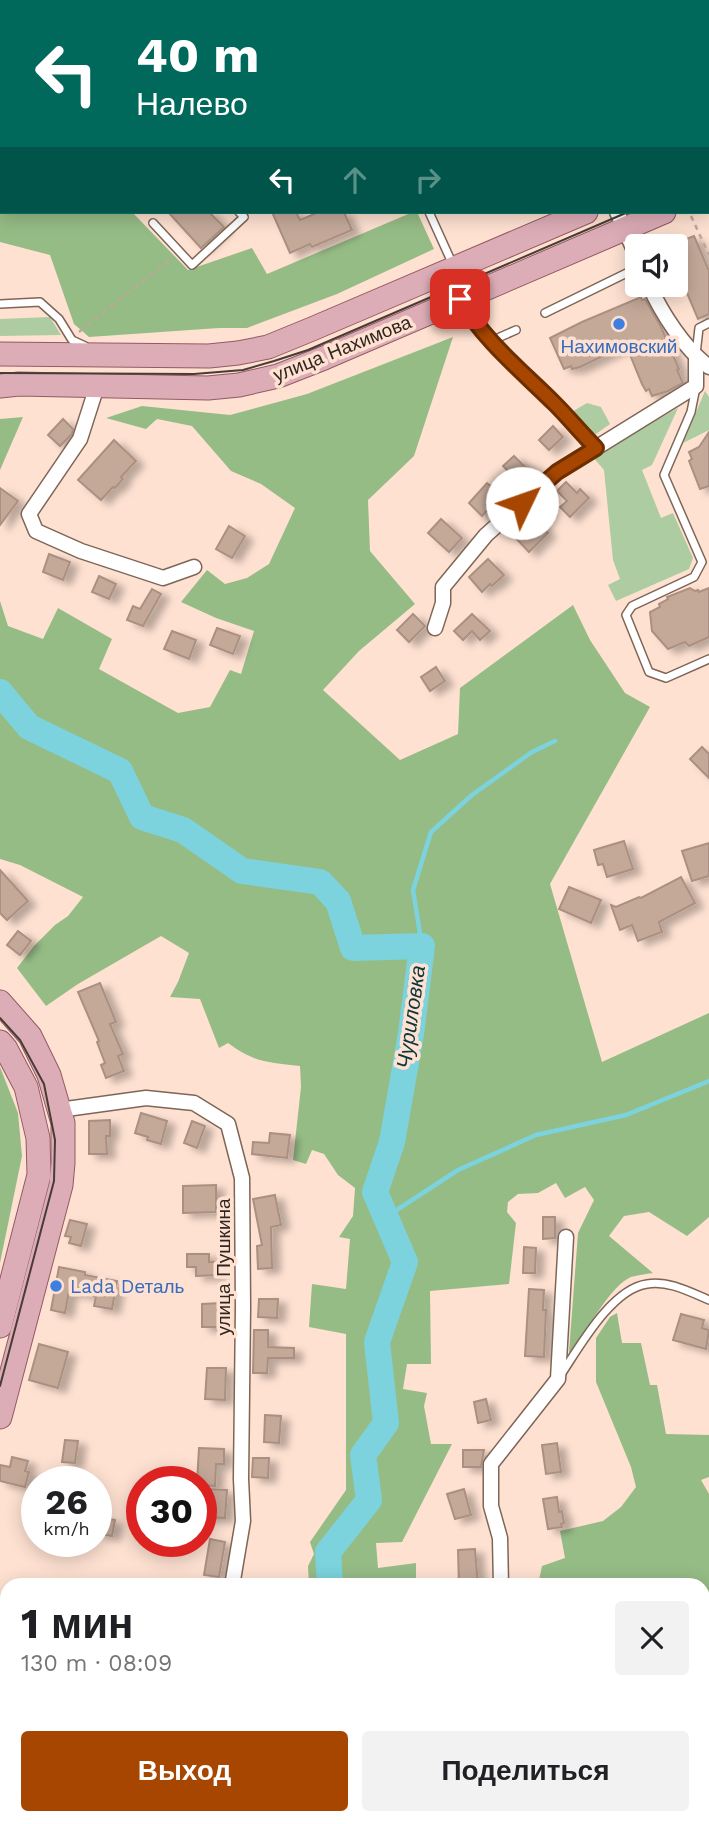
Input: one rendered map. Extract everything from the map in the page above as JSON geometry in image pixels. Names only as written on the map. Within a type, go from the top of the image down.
[{"type":"main road","name":"улица Нахимова","points":[[0,354],[208,356],[268,347],[581,214]]},
{"type":"main road","name":"улица Нахимова","points":[[0,386],[19,384],[208,388],[239,385],[278,376],[460,299],[621,220],[653,214]]},
{"type":"main road","points":[[0,1002],[30,1036],[50,1075],[63,1123],[61,1185],[0,1417]]},
{"type":"main road","points":[[0,1042],[26,1087],[38,1138],[39,1175],[0,1326]]},
{"type":"street","points":[[654,297],[696,357],[709,368]]},
{"type":"street","points":[[435,628],[443,603],[443,587],[486,535],[557,472],[696,386],[696,357]]},
{"type":"street","points":[[97,386],[79,439],[29,514],[36,531],[81,551],[163,578],[194,567]]},
{"type":"street","name":"улица Пушкина","points":[[59,1110],[146,1098],[194,1103],[228,1124],[242,1178],[243,1521],[233,1578]]},
{"type":"street","points":[[501,1578],[500,1538],[491,1506],[491,1464],[558,1379],[566,1237]]},
{"type":"lane","points":[[153,223],[192,265],[244,217],[241,214]]},
{"type":"lane","points":[[430,214],[454,268]]},
{"type":"lane","points":[[545,313],[625,274]]},
{"type":"lane","points":[[460,299],[491,341],[596,448]]},
{"type":"lane","points":[[0,304],[40,302],[59,318],[72,340],[105,356]]},
{"type":"lane","points":[[696,357],[699,328],[709,323]]},
{"type":"lane","points":[[491,341],[516,330]]},
{"type":"lane","points":[[696,386],[691,412],[664,475],[702,562],[694,577],[632,606],[626,615],[649,672],[666,678],[709,659]]},
{"type":"lane","points":[[558,1379],[598,1320],[629,1289],[649,1283],[678,1287],[709,1300]]},
{"type":"path","points":[[691,216],[709,255]]},
{"type":"path","points":[[79,332],[180,252]]},
{"type":"green space","points":[[0,214],[134,214],[188,270],[252,248],[267,274],[408,214],[418,214],[434,249],[337,294],[247,328],[89,337],[74,324],[50,255],[0,242]]},
{"type":"green space","points":[[50,317],[61,335],[0,336],[0,319]]},
{"type":"green space","points":[[453,337],[414,456],[368,500],[370,551],[415,604],[359,651],[323,690],[400,760],[458,734],[460,688],[573,605],[590,640],[625,693],[650,707],[550,884],[602,1062],[709,1013],[709,1217],[687,1236],[649,1212],[624,1216],[609,1236],[653,1273],[631,1277],[623,1282],[598,1311],[572,1353],[569,1352],[578,1233],[594,1200],[585,1187],[565,1198],[556,1183],[538,1193],[518,1194],[508,1202],[507,1212],[516,1223],[509,1284],[430,1291],[431,1364],[407,1364],[403,1389],[427,1393],[424,1406],[431,1444],[452,1444],[402,1542],[376,1543],[378,1568],[416,1563],[416,1578],[309,1578],[308,1566],[314,1554],[310,1542],[346,1490],[346,1334],[309,1327],[312,1284],[346,1289],[350,1239],[339,1237],[353,1216],[355,1188],[338,1175],[324,1154],[312,1150],[306,1164],[293,1160],[301,1087],[300,1066],[254,1058],[228,1043],[219,1048],[200,999],[170,997],[189,953],[161,936],[78,984],[46,1006],[17,968],[34,946],[68,916],[83,897],[20,865],[0,859],[0,601],[8,626],[43,639],[58,608],[112,639],[99,669],[178,713],[210,707],[230,670],[241,674],[254,631],[181,602],[207,570],[225,584],[247,578],[269,564],[295,508],[261,484],[231,471],[192,426],[157,419],[146,429],[106,418],[142,406],[230,415],[307,394]]},
{"type":"green space","points":[[705,391],[709,397],[709,430],[683,443]]},
{"type":"green space","points":[[587,403],[601,407],[610,424],[596,434],[581,427],[570,413]]},
{"type":"green space","points":[[678,408],[652,465],[642,470],[661,518],[673,513],[693,558],[689,569],[616,601],[608,585],[620,579],[613,560],[604,470],[592,456]]},
{"type":"green space","points":[[23,417],[0,470],[0,419]]},
{"type":"green space","points":[[0,1067],[18,1113],[22,1156],[0,1263]]},
{"type":"green space","points":[[617,1313],[622,1343],[641,1343],[650,1385],[657,1385],[666,1434],[709,1435],[709,1477],[701,1480],[709,1494],[709,1578],[539,1578],[542,1566],[565,1558],[560,1531],[603,1521],[621,1507],[636,1487],[631,1467],[596,1382],[596,1338],[610,1317]]},
{"type":"building","points":[[170,214],[211,214],[224,227],[201,248]]},
{"type":"building","points":[[273,214],[297,214],[300,220],[314,214],[345,214],[352,230],[290,253]]},
{"type":"building","points":[[694,236],[709,271],[709,314],[698,319],[688,295],[688,238]]},
{"type":"building","points":[[641,297],[642,300],[645,299],[661,327],[683,383],[652,396],[649,389],[646,391],[642,384],[626,345],[580,367],[572,369],[571,366],[564,369],[550,338]]},
{"type":"building","points":[[63,419],[73,429],[72,434],[60,446],[48,435]]},
{"type":"building","points":[[553,426],[563,437],[549,450],[539,440]]},
{"type":"building","points":[[709,432],[709,486],[700,489],[689,461],[692,459],[689,452],[699,447]]},
{"type":"building","points":[[114,440],[136,461],[115,488],[101,500],[78,480]]},
{"type":"building","points":[[514,456],[529,471],[516,484],[514,481],[482,516],[469,503],[487,483],[492,487],[509,472],[503,466]]},
{"type":"building","points":[[566,482],[577,493],[580,489],[589,498],[570,517],[560,507],[567,501],[557,491]]},
{"type":"building","points":[[0,488],[18,501],[0,525]]},
{"type":"building","points":[[531,516],[548,533],[529,552],[512,534]]},
{"type":"building","points":[[441,519],[462,538],[449,552],[428,533]]},
{"type":"building","points":[[229,526],[245,536],[232,558],[216,549]]},
{"type":"building","points":[[49,554],[70,562],[63,580],[43,572]]},
{"type":"building","points":[[488,559],[504,575],[482,592],[469,577]]},
{"type":"building","points":[[99,576],[116,584],[109,599],[92,592]]},
{"type":"building","points":[[690,588],[699,592],[709,588],[709,637],[689,646],[685,642],[668,649],[652,631],[650,612],[660,607],[659,604],[668,599],[667,597]]},
{"type":"building","points":[[152,589],[161,594],[143,626],[127,620],[133,606],[140,609]]},
{"type":"building","points":[[413,614],[425,626],[409,642],[397,630]]},
{"type":"building","points":[[472,614],[490,631],[480,640],[472,631],[463,640],[454,631]]},
{"type":"building","points":[[217,628],[240,636],[233,654],[210,645]]},
{"type":"building","points":[[172,631],[196,640],[189,659],[164,649]]},
{"type":"building","points":[[436,667],[445,681],[430,691],[421,677]]},
{"type":"building","points":[[702,747],[709,754],[709,778],[690,759]]},
{"type":"building","points":[[624,841],[633,869],[607,877],[603,864],[598,865],[594,850]]},
{"type":"building","points":[[709,843],[709,876],[692,881],[682,851]]},
{"type":"building","points":[[0,870],[28,901],[7,920],[0,913]]},
{"type":"building","points":[[681,877],[695,903],[659,922],[662,932],[638,941],[632,925],[620,930],[611,905],[616,907],[641,898]]},
{"type":"building","points":[[569,887],[601,900],[591,923],[559,909]]},
{"type":"building","points":[[18,931],[31,941],[20,955],[7,945]]},
{"type":"building","points":[[100,983],[116,1022],[110,1024],[123,1054],[118,1056],[124,1071],[106,1078],[101,1065],[105,1063],[97,1042],[99,1041],[78,992]]},
{"type":"building","points":[[141,1113],[167,1121],[161,1144],[135,1133]]},
{"type":"building","points":[[110,1120],[110,1136],[106,1136],[107,1154],[89,1154],[89,1121]]},
{"type":"building","points":[[192,1121],[205,1126],[197,1148],[184,1143]]},
{"type":"building","points":[[270,1133],[290,1135],[287,1158],[252,1154],[253,1142],[269,1143]]},
{"type":"building","points":[[216,1185],[216,1212],[183,1213],[183,1186]]},
{"type":"building","points":[[275,1195],[281,1225],[271,1227],[272,1268],[258,1269],[257,1246],[262,1245],[253,1199]]},
{"type":"building","points":[[543,1217],[555,1217],[555,1238],[543,1239]]},
{"type":"building","points":[[70,1220],[87,1224],[81,1246],[69,1243],[71,1237],[65,1236]]},
{"type":"building","points":[[524,1247],[536,1248],[535,1273],[523,1273]]},
{"type":"building","points":[[187,1254],[209,1254],[209,1262],[218,1262],[218,1275],[196,1276],[196,1267],[187,1267]]},
{"type":"building","points":[[59,1267],[117,1281],[112,1309],[94,1306],[96,1296],[69,1291],[65,1313],[51,1310]]},
{"type":"building","points":[[529,1289],[544,1290],[544,1357],[525,1356]]},
{"type":"building","points":[[259,1299],[278,1299],[277,1318],[258,1317]]},
{"type":"building","points":[[221,1303],[221,1327],[202,1327],[202,1304]]},
{"type":"building","points":[[681,1314],[704,1320],[702,1328],[709,1330],[706,1349],[673,1340]]},
{"type":"building","points":[[254,1330],[268,1330],[268,1347],[294,1348],[294,1358],[268,1358],[267,1373],[253,1373]]},
{"type":"building","points":[[39,1344],[68,1352],[58,1388],[29,1380]]},
{"type":"building","points":[[207,1368],[226,1368],[225,1400],[205,1399]]},
{"type":"building","points":[[486,1399],[491,1420],[478,1423],[474,1402]]},
{"type":"building","points":[[265,1415],[281,1416],[279,1443],[264,1442]]},
{"type":"building","points":[[65,1440],[78,1441],[75,1463],[62,1462]]},
{"type":"building","points":[[557,1443],[561,1472],[546,1474],[542,1445]]},
{"type":"building","points":[[199,1448],[224,1449],[224,1464],[198,1466]]},
{"type":"building","points":[[463,1450],[484,1450],[481,1467],[463,1467]]},
{"type":"building","points":[[12,1457],[28,1461],[26,1466],[21,1466],[21,1486],[0,1481],[0,1465],[10,1467]]},
{"type":"building","points":[[253,1458],[269,1458],[268,1478],[252,1477]]},
{"type":"building","points":[[464,1489],[471,1515],[455,1519],[447,1494]]},
{"type":"building","points":[[217,1490],[227,1490],[225,1518],[217,1518]]},
{"type":"building","points":[[557,1497],[564,1523],[561,1524],[562,1527],[548,1529],[543,1499]]},
{"type":"building","points":[[217,1540],[225,1542],[219,1577],[204,1575],[207,1557],[217,1557]]},
{"type":"building","points":[[475,1549],[477,1578],[459,1578],[458,1550]]},
{"type":"waterway","name":"Чуриловка","points":[[0,692],[29,727],[120,771],[142,817],[183,830],[242,871],[320,882],[338,901],[353,948],[422,946],[411,1034],[392,1142],[375,1192],[405,1262],[377,1342],[386,1423],[363,1455],[369,1500],[328,1552],[330,1578]]},
{"type":"waterway","points":[[422,946],[413,890],[431,832],[472,795],[532,752],[555,741]]},
{"type":"waterway","points":[[386,1217],[458,1170],[536,1135],[626,1115],[709,1081]]},
{"type":"tram line","points":[[0,373],[194,374],[243,370],[308,350],[623,214]]},
{"type":"tram line","points":[[0,1018],[20,1040],[44,1084],[55,1140],[54,1181],[0,1386]]},
{"type":"place","name":"Нахимовский","points":[[619,324]]},
{"type":"place","name":"Lada Dеталь","points":[[56,1286]]},
{"type":"route","points":[[460,299],[491,341],[596,448],[557,472],[522,503]]}]
